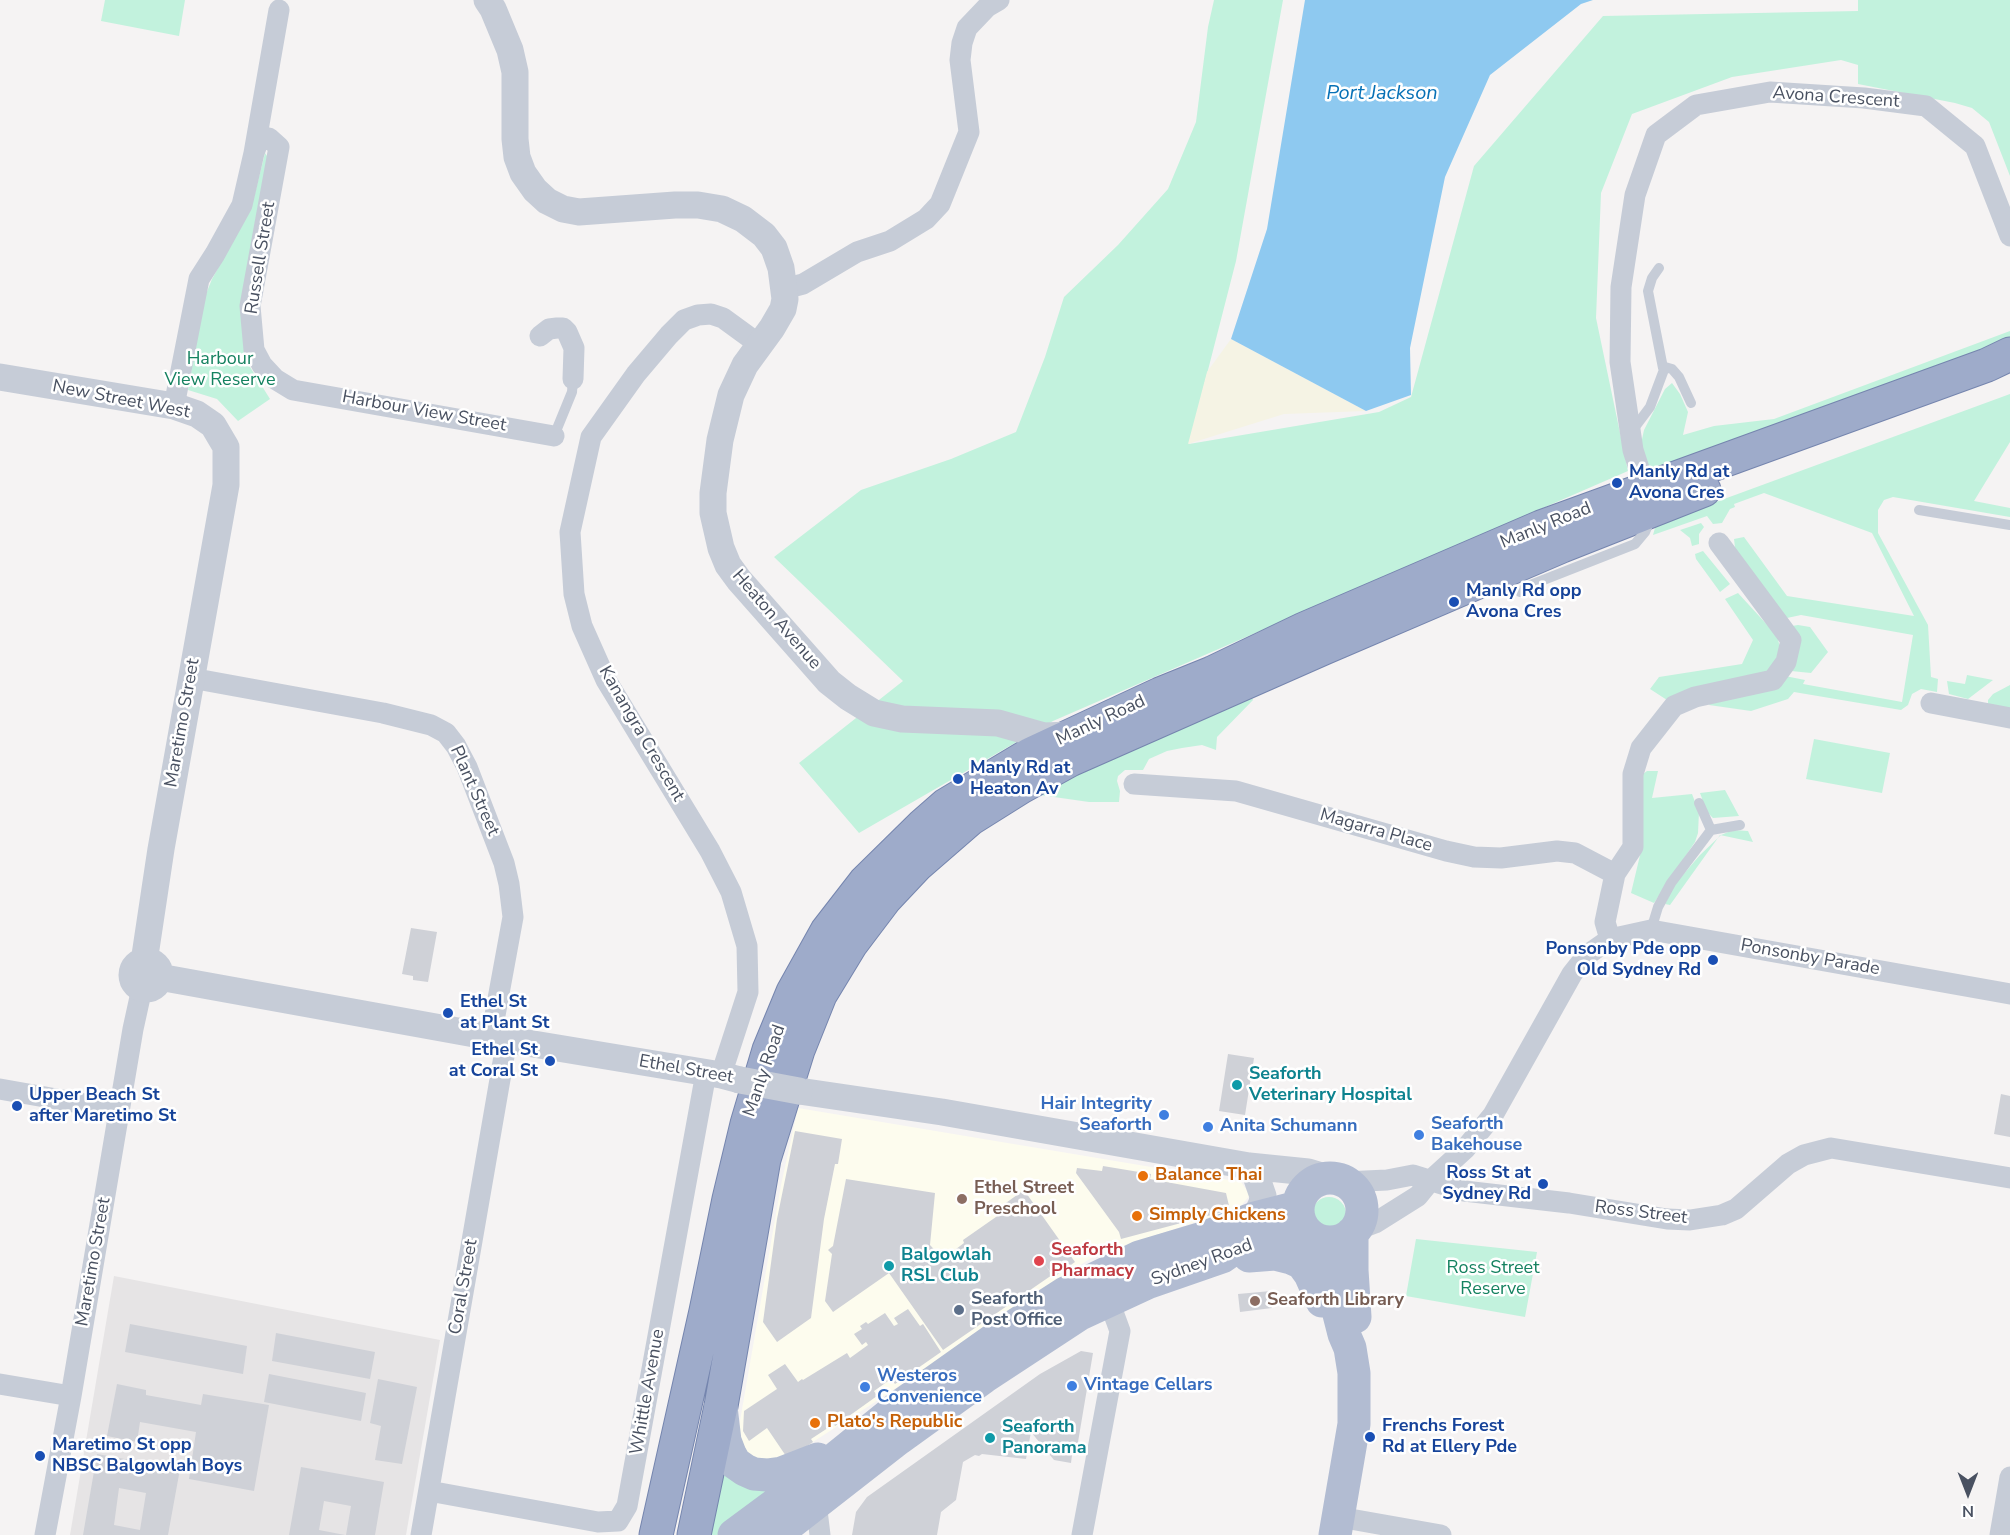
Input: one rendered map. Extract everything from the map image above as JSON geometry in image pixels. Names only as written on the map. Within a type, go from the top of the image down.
[{"type":"highway","name":"Manly Road","points":[[694,1535],[721,1406],[764,1159],[798,1050],[820,995],[851,944],[885,899],[917,865],[970,819],[1070,760],[1369,628],[1649,498],[2010,354]]},
{"type":"highway","name":"Manly Road","points":[[656,1535],[729,1198],[747,1124],[769,1050],[793,992],[827,931],[865,882],[946,805],[1001,770],[1070,735],[1212,673],[1304,629],[1540,527],[1749,472],[2010,378]]},
{"type":"main road","points":[[1312,1237],[1324,1242],[1334,1242],[1344,1239],[1353,1232],[1361,1217],[1361,1202],[1356,1192],[1336,1180],[1318,1181],[1309,1186],[1298,1206],[1300,1223],[1312,1237],[1330,1279],[1354,1373],[1355,1412],[1350,1457],[1337,1526]]},
{"type":"main road","name":"Sydney Road","points":[[734,1535],[898,1439],[984,1377],[1080,1314],[1139,1257],[1298,1206]]},
{"type":"main road","points":[[1347,1341],[1356,1325],[1352,1270],[1353,1232]]},
{"type":"main road","name":"Sydney Road","points":[[775,1535],[846,1449],[900,1406],[1065,1293],[1147,1283],[1222,1257],[1232,1250],[1293,1235],[1312,1237]]},
{"type":"main road","points":[[1222,1257],[1275,1254],[1302,1263],[1310,1274],[1332,1325],[1347,1341]]},
{"type":"main road","points":[[721,1406],[725,1441],[730,1454],[735,1462],[754,1474],[782,1473],[846,1449]]},
{"type":"street","points":[[487,0],[510,50],[515,72],[517,157],[523,173],[535,190],[547,201],[563,209],[579,212],[675,205],[698,205],[722,210],[743,219],[764,235],[774,248],[781,268],[784,289],[803,284],[857,252],[890,241],[926,219],[940,204],[969,132],[960,60],[962,43],[967,28],[987,7],[999,0]]},
{"type":"street","name":"Russell Street","points":[[174,406],[199,279],[242,205],[254,153],[279,10]]},
{"type":"street","name":"Avona Crescent","points":[[1649,498],[1633,450],[1620,362],[1621,287],[1635,195],[1656,135],[1696,105],[1770,92],[1864,98],[1926,106],[1975,146],[2010,236]]},
{"type":"street","name":"Russell Street","points":[[254,153],[258,142],[269,138],[279,147],[250,306],[254,350],[275,379],[293,390]]},
{"type":"street","name":"Heaton Avenue","points":[[784,289],[783,309],[778,320],[736,380],[720,440],[713,493],[713,513],[721,548],[728,565],[829,682],[874,713],[888,717],[998,723],[1044,736],[1070,735]]},
{"type":"street","name":"Kanangra Crescent","points":[[722,1076],[748,992],[747,946],[731,892],[704,840],[606,680],[582,627],[574,594],[570,532],[591,437],[636,374],[669,334],[684,320],[698,315],[711,314],[723,318],[760,345]]},
{"type":"street","points":[[540,336],[549,329],[557,327],[567,332],[574,348],[573,379]]},
{"type":"street","name":"New Street West","points":[[0,377],[174,406],[197,414],[213,425],[226,447],[226,485]]},
{"type":"street","name":"Harbour View Street","points":[[293,390],[555,436]]},
{"type":"street","name":"Maretimo Street","points":[[45,1535],[120,1110],[148,976],[191,678],[226,485]]},
{"type":"street","points":[[1353,1232],[1375,1223],[1418,1197],[1431,1180],[1465,1149],[1493,1115],[1572,974],[1587,955],[1610,939],[1605,922],[1615,874],[1633,847],[1633,774],[1641,748],[1652,733],[1674,706],[1695,697],[1773,680],[1785,662],[1791,640],[1719,543]]},
{"type":"street","name":"Plant Street","points":[[191,678],[383,713],[431,725],[446,733],[467,767],[504,863],[509,884],[513,917],[499,1038]]},
{"type":"street","points":[[1931,703],[2010,718]]},
{"type":"street","points":[[998,723],[1008,738],[1010,746],[1010,754],[1001,770]]},
{"type":"street","name":"Magarra Place","points":[[1134,784],[1236,791],[1474,857],[1501,858],[1557,851],[1575,854],[1615,874]]},
{"type":"street","name":"Ponsonby Parade","points":[[1610,939],[1651,930],[2010,994]]},
{"type":"street","name":"Ethel Street","points":[[148,976],[799,1091],[922,1108],[1252,1170],[1308,1172],[1336,1180]]},
{"type":"street","name":"Coral Street","points":[[421,1535],[499,1038]]},
{"type":"street","name":"Whittle Avenue","points":[[429,1491],[598,1522],[618,1521],[627,1506],[722,1076]]},
{"type":"street","points":[[0,1089],[120,1110]]},
{"type":"street","name":"Ross Street","points":[[1431,1180],[1464,1191],[1569,1203],[1666,1219],[1690,1220],[1714,1217],[1736,1209],[1788,1164],[1804,1155],[1831,1148],[2010,1178]]},
{"type":"street","points":[[1252,1170],[1263,1196],[1255,1218]]},
{"type":"street","name":"Ethel Street","points":[[1252,1170],[1280,1186],[1298,1206]]},
{"type":"street","points":[[1336,1180],[1387,1180],[1413,1175],[1431,1180]]},
{"type":"street","points":[[1082,1535],[1120,1331],[1105,1288]]},
{"type":"street","points":[[0,1384],[71,1396]]},
{"type":"street","points":[[2000,1535],[2010,1477]]},
{"type":"street","points":[[814,1490],[820,1535]]},
{"type":"street","points":[[1337,1526],[1441,1535]]},
{"type":"lane","points":[[1630,433],[1650,407],[1663,368],[1648,291],[1652,278],[1659,268]]},
{"type":"lane","points":[[1663,368],[1672,369],[1679,377],[1691,403]]},
{"type":"lane","points":[[555,436],[573,392],[573,379]]},
{"type":"lane","points":[[1520,592],[1528,586],[1635,544],[1650,522],[1649,498]]},
{"type":"lane","points":[[1919,510],[2010,525]]},
{"type":"lane","points":[[1699,803],[1711,830]]},
{"type":"lane","points":[[1651,930],[1658,907],[1671,883],[1711,830],[1740,825]]},
{"type":"shaded area","points":[[798,1108],[1241,1182],[1250,1195],[1240,1207],[1094,1256],[780,1463],[755,1460],[736,1444],[781,1185]]},
{"type":"shaded area","points":[[114,1276],[440,1340],[406,1535],[70,1535]]},
{"type":"green space","points":[[105,0],[185,0],[179,36],[101,21]]},
{"type":"green space","points":[[1214,0],[1283,0],[1236,261],[1189,444],[1379,412],[1411,397],[1474,166],[1603,16],[1858,11],[1858,0],[2010,0],[2010,176],[1989,122],[1972,108],[1858,84],[1858,65],[1841,60],[1732,77],[1632,114],[1601,193],[1596,318],[1628,471],[1053,721],[859,833],[799,763],[903,681],[774,557],[861,490],[951,459],[1016,432],[1045,357],[1064,297],[1118,245],[1168,189],[1196,122],[1208,27]]},
{"type":"green space","name":"Harbour View Reserve","points":[[265,153],[269,159],[248,281],[245,359],[270,399],[238,421],[217,399],[188,390],[204,299],[212,279],[251,209]]},
{"type":"green space","points":[[2010,331],[2010,344],[1650,474],[1641,444],[1644,430],[1665,389],[1672,383],[1688,412],[1683,435],[1714,426],[1774,419]]},
{"type":"green space","points":[[2010,394],[2010,442],[1974,501],[2010,508],[2010,517],[1893,497],[1884,500],[1878,510],[1878,533],[1928,625],[1931,677],[1938,679],[1937,692],[1921,689],[1912,694],[1908,705],[1901,710],[1794,692],[1788,699],[1751,711],[1709,705],[1711,702],[1785,676],[1805,680],[1803,684],[1902,702],[1913,635],[1801,615],[1787,618],[1736,556],[1734,539],[1744,537],[1787,596],[1914,616],[1872,533],[1764,493],[1734,504],[1735,507],[1730,509],[1722,523],[1713,524],[1707,516],[1653,535],[1656,524]]},
{"type":"green space","points":[[1701,523],[1704,527],[1699,534],[1699,544],[1692,546],[1690,538],[1680,530]]},
{"type":"green space","points":[[1703,551],[1730,584],[1720,592],[1696,559],[1695,554]]},
{"type":"green space","points":[[1738,593],[1778,639],[1781,653],[1768,673],[1667,700],[1650,689],[1659,677],[1742,664],[1753,640],[1725,599]]},
{"type":"green space","points":[[1792,626],[1810,627],[1828,652],[1811,673],[1791,671]]},
{"type":"green space","points":[[1967,675],[1993,680],[1968,699],[1949,694],[1947,681],[1965,684]]},
{"type":"green space","points":[[2010,685],[2010,713],[1988,709],[1988,700],[1993,694]]},
{"type":"green space","points":[[1251,695],[1253,700],[1217,737],[1216,750],[1202,745],[1167,751],[1149,759],[1143,770],[1125,770],[1118,776],[1117,781],[1120,791],[1119,802],[1089,802],[1040,795],[1060,779]]},
{"type":"green space","points":[[1814,739],[1890,753],[1882,793],[1806,779]]},
{"type":"green space","points":[[1647,771],[1658,771],[1652,798],[1692,794],[1699,812],[1695,842],[1654,903],[1631,893],[1642,847],[1643,774]]},
{"type":"green space","points":[[1725,790],[1739,816],[1713,818],[1707,812],[1700,793]]},
{"type":"green space","points":[[1733,830],[1748,831],[1753,842],[1721,835]]},
{"type":"green space","points":[[1718,838],[1670,905],[1665,904],[1675,884]]},
{"type":"green space","points":[[1329,1197],[1341,1202],[1346,1214],[1341,1226],[1329,1231],[1317,1226],[1312,1214],[1317,1202]]},
{"type":"green space","name":"Ross Street Reserve","points":[[1416,1239],[1537,1252],[1525,1317],[1406,1296]]},
{"type":"green space","points":[[723,1473],[786,1486],[717,1535],[709,1535]]},
{"type":"sand","points":[[1231,339],[1366,411],[1284,414],[1188,444],[1207,372]]},
{"type":"water","name":"Port Jackson","points":[[1305,0],[1593,0],[1581,4],[1490,75],[1445,177],[1410,348],[1411,395],[1366,411],[1231,339],[1267,229]]},
{"type":"building","points":[[411,928],[437,932],[428,982],[413,980],[413,976],[402,974]]},
{"type":"building","name":"Seaforth Veterinary Hospital","points":[[1228,1054],[1254,1058],[1245,1115],[1219,1111]]},
{"type":"building","points":[[2001,1094],[2010,1096],[2010,1137],[1994,1134]]},
{"type":"building","points":[[795,1131],[842,1139],[824,1219],[811,1318],[777,1342],[763,1322],[777,1219]]},
{"type":"building","points":[[1103,1166],[1151,1174],[1150,1179],[1226,1193],[1230,1210],[1121,1239],[1119,1232],[1076,1173],[1077,1168],[1102,1171]]},
{"type":"building","name":"Balgowlah RSL Club","points":[[846,1179],[935,1193],[930,1245],[943,1259],[964,1243],[963,1240],[1006,1210],[1003,1205],[1024,1190],[1075,1262],[1054,1277],[1044,1263],[1052,1275],[943,1350],[889,1273],[833,1312],[825,1301],[832,1254],[828,1250],[833,1246]]},
{"type":"building","name":"Seaforth Library","points":[[1271,1291],[1272,1308],[1240,1312],[1238,1294]]},
{"type":"building","points":[[908,1309],[920,1326],[923,1324],[941,1352],[895,1384],[891,1379],[874,1391],[877,1396],[835,1426],[834,1424],[811,1439],[813,1442],[788,1459],[767,1428],[749,1441],[743,1431],[744,1411],[777,1389],[768,1375],[785,1364],[798,1382],[847,1353],[850,1358],[868,1345],[866,1342],[862,1345],[854,1334],[862,1329],[860,1326],[866,1322],[868,1324],[885,1313],[894,1326],[898,1324],[894,1318]]},
{"type":"building","points":[[130,1324],[247,1346],[243,1374],[125,1352]]},
{"type":"building","points":[[276,1333],[375,1352],[370,1379],[272,1361]]},
{"type":"building","name":"Seaforth Panorama","points":[[1081,1351],[1093,1353],[1077,1448],[1073,1447],[1071,1463],[1054,1460],[1031,1432],[1026,1459],[982,1454],[963,1462],[956,1500],[941,1512],[937,1535],[852,1535],[856,1512],[867,1497],[1040,1374]]},
{"type":"building","points":[[269,1374],[366,1393],[361,1421],[264,1402]]},
{"type":"building","points":[[378,1379],[417,1387],[402,1464],[375,1460],[381,1426],[370,1423]]},
{"type":"building","points":[[117,1384],[146,1390],[146,1395],[201,1405],[203,1394],[269,1405],[254,1491],[189,1479],[196,1432],[140,1422],[137,1442],[107,1436]]},
{"type":"building","points":[[97,1454],[180,1469],[168,1535],[83,1535]],"holes":[[[119,1488],[146,1493],[140,1530],[114,1525]]]},
{"type":"building","points":[[301,1467],[384,1482],[375,1535],[346,1535],[351,1506],[324,1501],[319,1530],[345,1535],[289,1535]]},
{"type":"place","name":"Manly Rd at Avona Cres","points":[[1617,483]]},
{"type":"place","name":"Manly Rd opp Avona Cres","points":[[1454,602]]},
{"type":"place","name":"Manly Rd at Heaton Av","points":[[958,779]]},
{"type":"place","name":"Ponsonby Pde opp Old Sydney Rd","points":[[1713,960]]},
{"type":"place","name":"Ethel St at Plant St","points":[[448,1013]]},
{"type":"place","name":"Ethel St at Coral St","points":[[550,1061]]},
{"type":"place","name":"Seaforth Veterinary Hospital","points":[[1237,1085]]},
{"type":"place","name":"Upper Beach St after Maretimo St","points":[[17,1106]]},
{"type":"place","name":"Hair Integrity Seaforth","points":[[1164,1115]]},
{"type":"place","name":"Anita Schumann","points":[[1208,1127]]},
{"type":"place","name":"Seaforth Bakehouse","points":[[1419,1135]]},
{"type":"place","name":"Balance Thai","points":[[1143,1176]]},
{"type":"place","name":"Ross St at Sydney Rd","points":[[1543,1184]]},
{"type":"place","name":"Ethel Street Preschool","points":[[962,1199]]},
{"type":"place","name":"Simply Chickens","points":[[1137,1216]]},
{"type":"place","name":"Seaforth Pharmacy","points":[[1039,1261]]},
{"type":"place","name":"Balgowlah RSL Club","points":[[889,1266]]},
{"type":"place","name":"Seaforth Library","points":[[1255,1301]]},
{"type":"place","name":"Seaforth Post Office","points":[[959,1310]]},
{"type":"place","name":"Vintage Cellars","points":[[1072,1386]]},
{"type":"place","name":"Westeros Convenience","points":[[865,1387]]},
{"type":"place","name":"Plato's Republic","points":[[815,1423]]},
{"type":"place","name":"Frenchs Forest Rd at Ellery Pde","points":[[1370,1437]]},
{"type":"place","name":"Seaforth Panorama","points":[[990,1438]]},
{"type":"place","name":"Maretimo St opp NBSC Balgowlah Boys","points":[[40,1456]]}]
